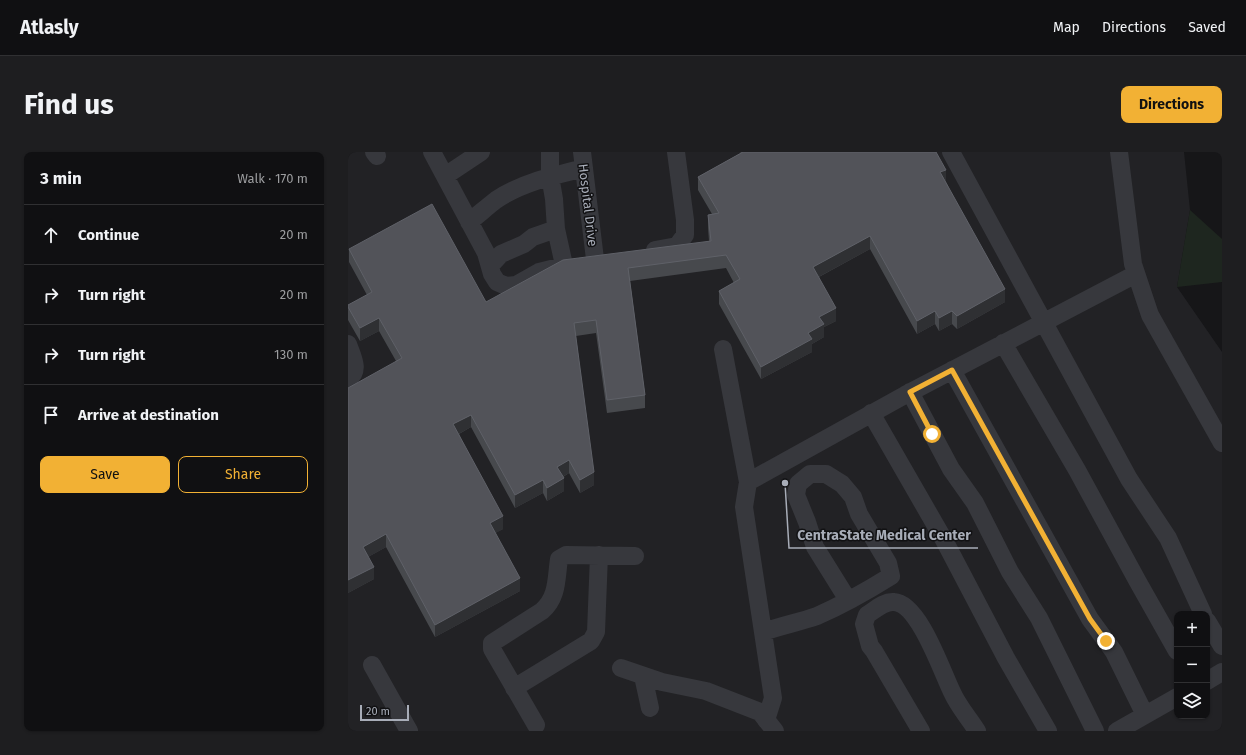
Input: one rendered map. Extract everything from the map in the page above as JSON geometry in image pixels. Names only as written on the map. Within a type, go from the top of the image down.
[{"type":"street","points":[[432,152],[486,253],[492,274],[497,282],[506,286],[516,285],[539,272],[564,265],[556,229],[554,199],[550,176],[550,152]]},
{"type":"street","points":[[445,176],[481,152]]},
{"type":"street","points":[[640,252],[677,246],[685,235],[685,220],[676,152]]},
{"type":"street","points":[[951,152],[1129,479],[1168,538],[1202,611]]},
{"type":"street","points":[[1120,152],[1132,264],[1150,315],[1222,443]]},
{"type":"street","points":[[469,222],[497,200],[583,160]]},
{"type":"street","name":"Hospital Drive","points":[[564,265],[602,258],[583,160]]},
{"type":"street","points":[[490,266],[501,254],[524,244],[532,237],[556,229]]},
{"type":"street","points":[[748,482],[910,392],[1136,274]]},
{"type":"street","points":[[1003,343],[1077,470],[1175,647]]},
{"type":"street","points":[[348,344],[356,366],[353,374],[348,379]]},
{"type":"street","points":[[723,348],[748,482],[744,507],[773,698],[771,726]]},
{"type":"street","points":[[952,370],[1090,619],[1114,652],[1145,715]]},
{"type":"street","points":[[910,392],[951,469],[975,503],[1010,572],[1039,618],[1095,731]]},
{"type":"street","points":[[871,413],[944,540],[1006,658],[1048,731]]},
{"type":"street","points":[[763,632],[816,616],[848,600],[891,576],[888,563],[859,514],[853,497],[842,484],[826,474],[810,474],[798,484],[796,495],[815,547],[848,600]]},
{"type":"street","points":[[536,725],[492,649],[492,643],[542,611],[548,605],[554,594],[559,559],[566,555],[635,556]]},
{"type":"street","points":[[514,688],[591,641],[596,632],[599,555]]},
{"type":"street","points":[[921,731],[870,646],[864,624],[867,615],[885,603],[894,602],[904,605],[912,612],[941,664],[952,693],[977,731]]},
{"type":"street","points":[[1210,626],[1222,646]]},
{"type":"street","points":[[372,665],[409,731]]},
{"type":"street","points":[[620,668],[662,682],[706,691],[760,712],[771,726]]},
{"type":"street","points":[[1210,679],[1222,672]]},
{"type":"street","points":[[644,676],[650,708]]},
{"type":"street","points":[[1117,731],[1174,699]]},
{"type":"shaded area","points":[[348,152],[1184,152],[1190,210],[1177,287],[1222,352],[1222,731],[348,731]]},
{"type":"shaded area","points":[[1190,210],[1222,239],[1222,282],[1177,287]]},
{"type":"building","points":[[743,152],[936,152],[946,170],[940,172],[1005,289],[957,316],[952,311],[939,318],[935,311],[917,321],[870,236],[813,267],[836,308],[819,317],[824,324],[808,333],[812,339],[761,367],[719,291],[740,279],[726,255],[628,268],[645,395],[607,400],[596,320],[574,323],[594,472],[580,480],[569,460],[557,467],[564,478],[547,488],[543,480],[515,495],[471,415],[453,424],[503,516],[490,523],[520,578],[435,625],[386,534],[363,547],[374,567],[348,580],[348,388],[402,358],[379,318],[360,328],[348,307],[348,305],[372,292],[349,249],[432,204],[486,302],[563,260],[711,241],[708,215],[719,213],[698,177]]},
{"type":"place","name":"CentraState Medical Center","points":[[785,483]]},
{"type":"route","points":[[932,434],[910,392],[952,370],[1090,619],[1106,641]]}]
